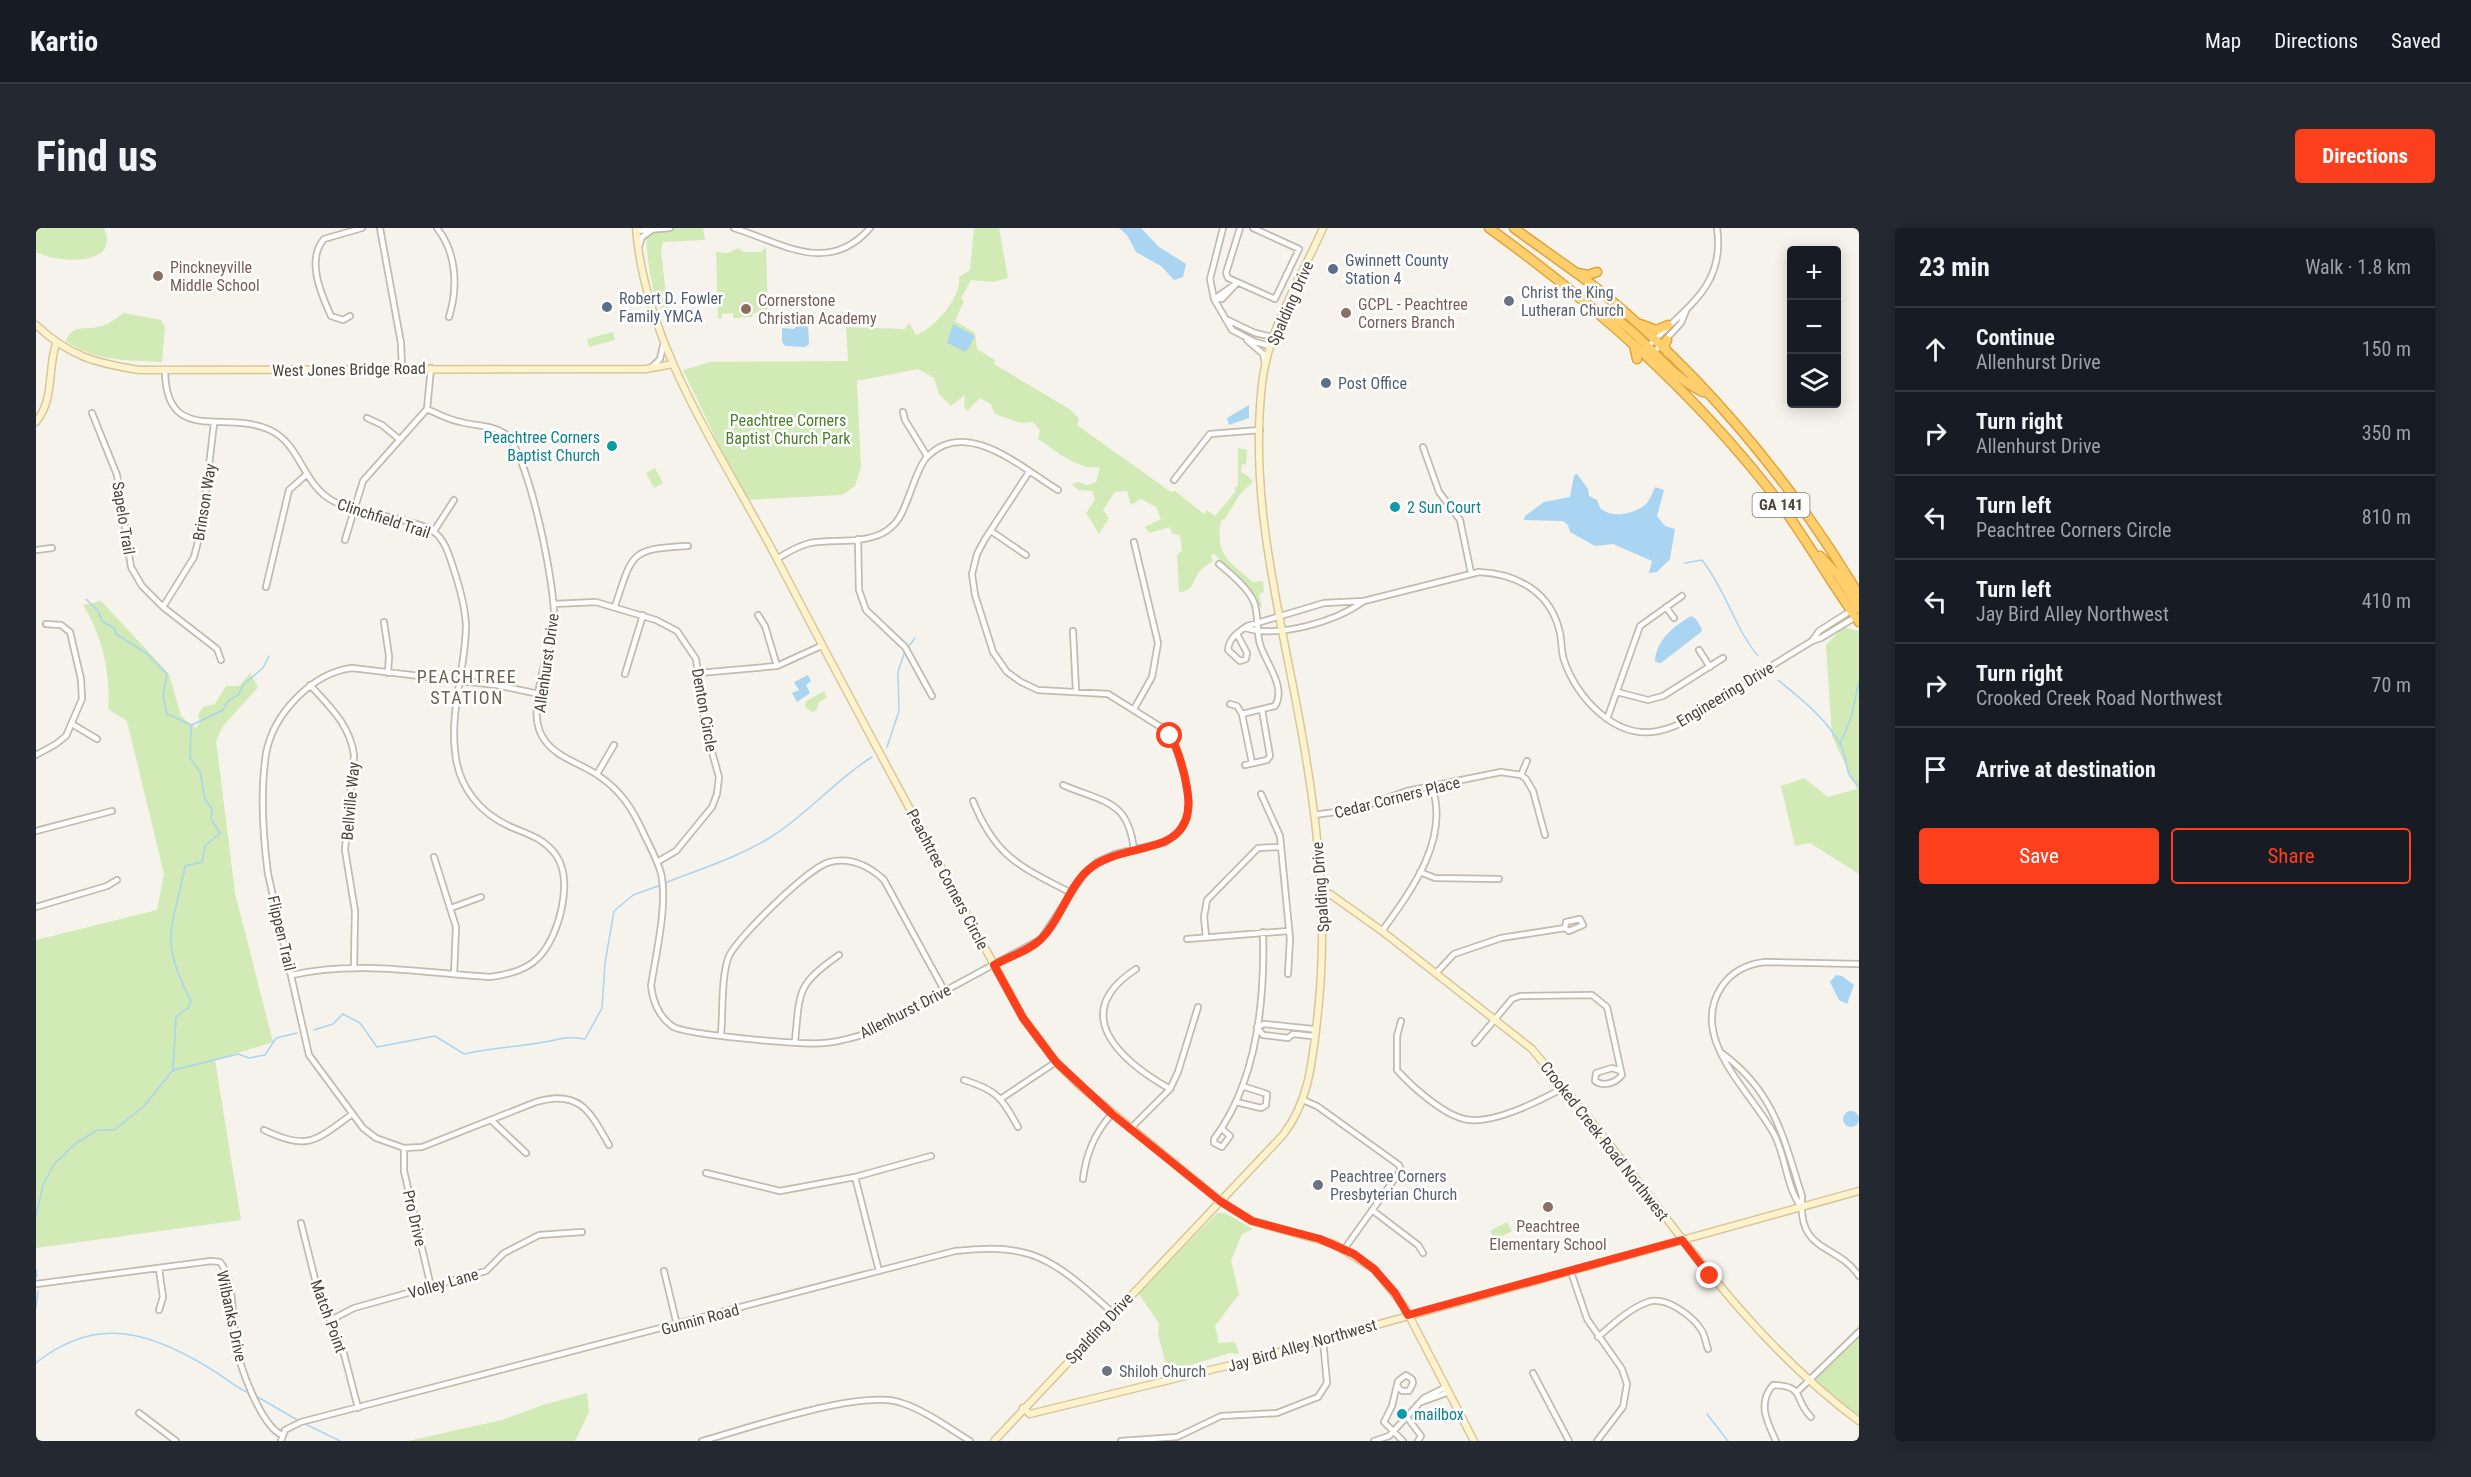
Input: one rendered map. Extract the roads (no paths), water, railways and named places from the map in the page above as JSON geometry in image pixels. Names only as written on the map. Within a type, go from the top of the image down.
[{"type":"highway","points":[[1489,228],[1593,307],[1633,342],[1649,351]]},
{"type":"highway","name":"GA 141","points":[[1517,230],[1577,273],[1630,317],[1649,351],[1713,422],[1776,498],[1857,611]]},
{"type":"highway","points":[[1577,273],[1588,275],[1597,272],[1596,281],[1599,291]]},
{"type":"highway","points":[[1593,307],[1616,319],[1686,382],[1706,394]]},
{"type":"highway","points":[[1630,317],[1650,329],[1668,325]]},
{"type":"highway","points":[[1666,340],[1664,346],[1668,354]]},
{"type":"highway","name":"GA 141","points":[[1649,351],[1668,354],[1739,428],[1789,490],[1829,546],[1859,595]]},
{"type":"street","points":[[350,316],[343,320],[331,316],[319,284],[315,257],[324,239],[362,228]]},
{"type":"street","points":[[380,228],[401,342],[402,368]]},
{"type":"street","points":[[437,228],[450,250],[455,277],[456,295],[449,317]]},
{"type":"street","points":[[636,229],[670,228]]},
{"type":"street","points":[[734,228],[807,254],[840,249],[855,242],[870,228]]},
{"type":"street","points":[[1223,228],[1210,279],[1214,299],[1232,330],[1246,338],[1270,346]]},
{"type":"street","points":[[1240,228],[1226,273],[1228,278],[1275,299],[1299,249],[1253,228]]},
{"type":"street","name":"Spalding Drive","points":[[994,1441],[1283,1135],[1303,1100],[1316,1033],[1323,950],[1323,894],[1304,746],[1264,534],[1260,430],[1265,366],[1270,346],[1323,228]]},
{"type":"street","points":[[1649,351],[1668,325],[1701,295],[1712,275],[1718,247],[1717,228]]},
{"type":"street","name":"Peachtree Corners Circle","points":[[636,229],[647,297],[663,342],[821,646],[1023,1018],[1056,1062],[1112,1114],[1220,1201],[1252,1221],[1345,1248],[1374,1269],[1395,1293],[1408,1315],[1474,1441]]},
{"type":"street","points":[[638,248],[642,237],[654,229]]},
{"type":"street","points":[[1214,299],[1237,283]]},
{"type":"street","points":[[1649,351],[1666,340],[1681,323],[1686,311]]},
{"type":"street","points":[[1226,318],[1255,333],[1273,337]]},
{"type":"street","name":"West Jones Bridge Road","points":[[36,325],[56,344],[84,358],[108,365],[165,371],[402,368],[646,369],[674,364]]},
{"type":"street","points":[[1246,338],[1263,354],[1265,366]]},
{"type":"street","points":[[646,369],[660,359],[663,342]]},
{"type":"street","points":[[36,422],[48,402],[51,359],[56,344]]},
{"type":"street","points":[[345,540],[363,481],[427,410],[431,368]]},
{"type":"street","name":"Clinchfield Trail","points":[[165,371],[165,389],[174,408],[190,419],[214,423],[252,423],[274,432],[294,450],[306,475],[326,498],[354,510],[434,531],[445,545],[466,624],[454,749],[459,774],[481,808],[494,818],[537,836],[547,844],[561,864],[564,889],[554,932],[538,959],[508,975],[490,978],[354,967],[321,968],[292,975]]},
{"type":"street","name":"Allenhurst Drive","points":[[427,410],[460,422],[503,431],[516,444],[536,516],[554,604],[552,634],[539,694],[537,719],[541,733],[550,747],[597,774],[627,801],[657,862],[663,895],[651,986],[653,1000],[659,1014],[673,1027],[721,1034],[822,1044],[843,1041],[865,1034],[1041,939],[1084,874],[1097,862],[1166,842],[1184,825],[1190,803],[1175,744],[1164,729],[1108,694],[1038,690],[1006,672],[993,652],[975,595],[972,574],[977,554],[1029,472]]},
{"type":"street","points":[[903,412],[905,420],[927,456]]},
{"type":"street","name":"Sapelo Trail","points":[[92,413],[117,475],[131,567],[142,586],[163,607],[218,649],[221,660]]},
{"type":"street","points":[[367,418],[382,425],[399,439]]},
{"type":"street","name":"Brinson Way","points":[[163,607],[194,556],[203,516],[214,423]]},
{"type":"street","points":[[1174,480],[1210,434],[1260,430]]},
{"type":"street","points":[[777,560],[807,544],[858,539],[880,534],[895,525],[903,514],[927,456],[949,443],[964,441],[982,444],[1058,490]]},
{"type":"street","points":[[1422,447],[1439,492],[1460,520],[1471,573]]},
{"type":"street","points":[[266,587],[289,490],[306,475]]},
{"type":"street","points":[[434,531],[454,500]]},
{"type":"street","points":[[991,531],[1026,555]]},
{"type":"street","points":[[858,539],[859,590],[866,610],[905,647],[932,696]]},
{"type":"street","points":[[1134,542],[1158,644],[1152,677],[1134,709]]},
{"type":"street","points":[[615,606],[634,557],[643,551],[655,548],[688,546]]},
{"type":"street","points":[[36,550],[52,548]]},
{"type":"street","points":[[1219,564],[1241,585],[1254,603],[1261,647],[1275,676],[1278,696],[1275,706],[1242,714]]},
{"type":"street","name":"Engineering Drive","points":[[1237,634],[1256,623],[1324,603],[1364,601],[1471,573],[1490,572],[1512,577],[1524,582],[1550,608],[1558,627],[1564,660],[1569,673],[1592,707],[1617,725],[1645,732],[1674,726],[1812,641],[1821,638],[1857,611]]},
{"type":"street","points":[[1607,718],[1640,626],[1682,596]]},
{"type":"street","name":"Engineering Drive","points":[[1258,632],[1324,621],[1342,615],[1364,601]]},
{"type":"street","name":"Denton Circle","points":[[554,604],[596,602],[615,606],[667,624],[677,631],[696,659],[705,727],[719,777],[717,794],[712,807],[676,851],[657,862]]},
{"type":"street","points":[[1666,607],[1674,618]]},
{"type":"street","name":"Engineering Drive","points":[[1812,641],[1819,631],[1857,611]]},
{"type":"street","points":[[625,674],[643,615]]},
{"type":"street","points":[[758,615],[765,626],[777,666]]},
{"type":"street","points":[[384,622],[389,656],[388,673]]},
{"type":"street","points":[[36,755],[66,736],[82,699],[82,688],[70,632],[62,625],[46,624]]},
{"type":"street","points":[[1245,628],[1258,632]]},
{"type":"street","points":[[1073,631],[1076,691]]},
{"type":"street","points":[[1237,634],[1247,653],[1246,659],[1240,661],[1228,650],[1229,643],[1237,634]]},
{"type":"street","points":[[699,673],[777,666],[821,646]]},
{"type":"street","points":[[1699,650],[1710,667]]},
{"type":"street","points":[[1617,692],[1648,700],[1683,685],[1723,658]]},
{"type":"street","name":"Flippen Trail","points":[[539,694],[459,680],[352,669],[334,670],[310,685],[302,692],[276,728],[266,753],[264,845],[268,874],[309,1055],[351,1115],[376,1138],[404,1148],[440,1142],[550,1098],[564,1098],[586,1107],[609,1145]]},
{"type":"street","name":"Bellville Way","points":[[310,685],[345,725],[352,741],[354,755],[345,850],[355,912],[354,967]]},
{"type":"street","points":[[1230,704],[1237,706],[1242,714],[1252,763]]},
{"type":"street","points":[[1245,765],[1267,760],[1270,756],[1262,710]]},
{"type":"street","points":[[72,724],[97,739]]},
{"type":"street","points":[[597,774],[614,745]]},
{"type":"street","points":[[1527,762],[1521,775],[1533,791],[1545,835]]},
{"type":"street","name":"Cedar Corners Place","points":[[1314,815],[1357,809],[1407,791],[1501,772],[1521,775]]},
{"type":"street","points":[[1063,785],[1113,805],[1125,815],[1132,829],[1134,850]]},
{"type":"street","points":[[1383,931],[1420,872],[1436,829],[1437,810],[1432,787]]},
{"type":"street","points":[[1262,794],[1267,811],[1277,828],[1280,847],[1290,939],[1288,974]]},
{"type":"street","points":[[973,801],[994,840],[1006,855],[1020,866],[1071,893]]},
{"type":"street","points":[[36,831],[112,811]]},
{"type":"street","points":[[1206,936],[1204,917],[1207,900],[1258,848],[1280,847]]},
{"type":"street","points":[[434,857],[451,908],[457,940],[454,974]]},
{"type":"street","points":[[721,1034],[729,957],[741,938],[800,882],[829,862],[858,863],[872,869],[884,880],[944,990]]},
{"type":"street","points":[[1420,872],[1435,878],[1499,879]]},
{"type":"street","points":[[36,907],[107,886],[117,880]]},
{"type":"street","name":"Crooked Creek Road Northwest","points":[[1323,894],[1330,894],[1383,931],[1532,1049],[1565,1087],[1682,1240],[1738,1307],[1810,1381],[1859,1421]]},
{"type":"street","points":[[451,908],[481,897]]},
{"type":"street","points":[[1436,973],[1454,954],[1501,938],[1564,928]]},
{"type":"street","points":[[1187,939],[1288,931]]},
{"type":"street","points":[[1222,1129],[1242,1086],[1257,1027],[1264,970],[1263,932]]},
{"type":"street","points":[[795,1041],[799,998],[807,980],[839,955]]},
{"type":"street","points":[[1859,964],[1765,962],[1739,970],[1724,984],[1713,1009],[1712,1029],[1720,1052],[1780,1146],[1794,1197],[1801,1207],[1811,1238],[1821,1248],[1847,1262],[1859,1276]]},
{"type":"street","points":[[1136,969],[1125,976],[1107,997],[1101,1013],[1103,1027],[1112,1042],[1138,1068],[1170,1089]]},
{"type":"street","points":[[1475,1043],[1512,999],[1520,996],[1592,995],[1607,1007],[1622,1075],[1616,1081],[1605,1084],[1599,1084],[1593,1078],[1596,1073],[1606,1069],[1614,1068],[1621,1071]]},
{"type":"street","points":[[1130,1129],[1170,1089],[1178,1072],[1198,1007]]},
{"type":"street","points":[[1401,1021],[1396,1036],[1397,1070],[1448,1113],[1465,1119],[1477,1120],[1517,1109],[1565,1087]]},
{"type":"street","points":[[1257,1027],[1264,1024],[1312,1029],[1316,1033],[1312,1036],[1293,1034]]},
{"type":"street","points":[[1257,1027],[1263,1035],[1288,1038],[1293,1034],[1294,1028]]},
{"type":"street","points":[[1720,1052],[1754,1082],[1778,1118],[1802,1196],[1801,1207]]},
{"type":"street","points":[[1002,1098],[1056,1062]]},
{"type":"street","points":[[964,1080],[984,1086],[1002,1098],[1018,1128]]},
{"type":"street","points":[[1236,1102],[1261,1108],[1266,1105],[1267,1094],[1242,1086]]},
{"type":"street","points":[[1303,1100],[1317,1106],[1399,1165],[1401,1173],[1345,1248]]},
{"type":"street","points":[[1083,1179],[1092,1141],[1100,1127],[1112,1114]]},
{"type":"street","points":[[264,1130],[300,1143],[320,1138],[351,1115]]},
{"type":"street","points":[[491,1120],[526,1153]]},
{"type":"street","name":"Pro Drive","points":[[404,1148],[404,1171],[431,1287]]},
{"type":"street","points":[[706,1173],[780,1191],[855,1177],[931,1156]]},
{"type":"street","points":[[855,1177],[879,1271]]},
{"type":"street","name":"Jay Bird Alley Northwest","points":[[1023,1408],[1030,1414],[1100,1398],[1323,1340],[1859,1191]]},
{"type":"street","points":[[1372,1210],[1418,1245],[1423,1253]]},
{"type":"street","name":"Match Point","points":[[301,1223],[319,1295],[344,1354],[358,1408]]},
{"type":"street","name":"Volley Lane","points":[[331,1320],[354,1308],[486,1271],[504,1253],[539,1235],[582,1232]]},
{"type":"street","name":"Gunnin Road","points":[[281,1438],[285,1430],[301,1422],[955,1251],[992,1248],[1023,1252],[1043,1260],[1077,1282],[1113,1313]]},
{"type":"street","name":"Wilbanks Drive","points":[[36,1284],[211,1261],[220,1262],[224,1267],[232,1300],[240,1360],[268,1425],[281,1438]]},
{"type":"street","points":[[159,1269],[163,1297],[159,1310]]},
{"type":"street","points":[[664,1271],[677,1325]]},
{"type":"street","points":[[1571,1272],[1578,1297],[1598,1337],[1622,1369],[1627,1384],[1623,1407],[1597,1441]]},
{"type":"street","points":[[1598,1337],[1639,1307],[1650,1301],[1659,1301],[1673,1305],[1682,1312],[1702,1332],[1708,1349]]},
{"type":"street","points":[[1798,1391],[1859,1332]]},
{"type":"street","points":[[1121,1441],[1178,1439],[1221,1416],[1277,1413],[1318,1397],[1328,1383],[1323,1340]]},
{"type":"street","points":[[1533,1373],[1569,1441]]},
{"type":"street","points":[[1776,1441],[1763,1408],[1767,1392],[1773,1385],[1791,1387],[1798,1391],[1806,1412],[1811,1417]]},
{"type":"street","points":[[1397,1386],[1392,1406],[1384,1422],[1403,1441]]},
{"type":"street","points":[[1374,1441],[1393,1432],[1419,1403],[1447,1389]]},
{"type":"street","points":[[702,1441],[826,1408],[882,1398],[903,1403],[970,1441]]},
{"type":"street","points":[[139,1413],[176,1441]]},
{"type":"street","points":[[1407,1417],[1421,1436],[1418,1441]]},
{"type":"water","points":[[1119,228],[1141,228],[1159,247],[1186,264],[1183,277],[1174,280],[1161,266],[1136,252],[1127,235]]},
{"type":"water","points":[[953,324],[975,336],[966,352],[947,343]]},
{"type":"water","points":[[798,325],[808,325],[809,344],[805,347],[785,346],[782,342],[782,328],[794,329]]},
{"type":"water","points":[[1249,405],[1249,418],[1229,425],[1227,418]]},
{"type":"water","points":[[1577,474],[1588,489],[1589,496],[1597,500],[1600,508],[1611,513],[1623,514],[1635,511],[1646,504],[1655,487],[1664,490],[1657,516],[1665,526],[1675,529],[1670,559],[1657,572],[1649,573],[1652,561],[1613,544],[1595,546],[1570,532],[1568,525],[1563,521],[1524,520],[1525,516],[1544,502],[1570,497],[1574,475]]},
{"type":"water","points":[[1691,616],[1696,619],[1702,629],[1701,632],[1661,663],[1655,662],[1662,641]]},
{"type":"water","points":[[808,675],[811,681],[806,685],[810,693],[797,702],[792,693],[799,690],[794,682]]},
{"type":"water","points":[[1836,975],[1842,976],[1854,985],[1847,1004],[1839,1000],[1830,982]]},
{"type":"water","points":[[1848,1111],[1854,1111],[1859,1119],[1857,1125],[1848,1127],[1843,1122],[1843,1116]]},
{"type":"waterway","points":[[1685,563],[1702,560],[1758,656]]},
{"type":"waterway","points":[[86,599],[98,611],[102,621],[115,629],[116,634],[146,653],[167,674],[163,696],[167,714],[191,725]]},
{"type":"waterway","points":[[908,647],[915,638]]},
{"type":"waterway","points":[[887,747],[899,711],[898,672],[905,651]]},
{"type":"waterway","points":[[192,725],[223,710],[228,701],[238,695],[244,684],[263,668],[269,656]]},
{"type":"waterway","points":[[1778,680],[1812,709],[1834,734],[1843,750],[1850,776],[1859,786]]},
{"type":"waterway","points":[[1840,744],[1851,718],[1859,682]]},
{"type":"waterway","points":[[36,1216],[43,1185],[54,1164],[76,1143],[98,1130],[114,1130],[144,1106],[173,1070],[176,1017],[188,1008],[191,1001],[174,962],[171,947],[173,920],[185,866],[202,862],[205,846],[220,833],[211,819],[212,809],[205,799],[200,772],[190,758],[191,726]]},
{"type":"waterway","points":[[665,883],[733,857],[771,837],[872,757]]},
{"type":"waterway","points":[[314,1030],[333,1024],[343,1014],[360,1023],[377,1047],[435,1036],[464,1054],[564,1038],[585,1039],[602,1008],[605,963],[614,911],[633,895],[661,885]]},
{"type":"waterway","points":[[174,1070],[238,1054],[249,1058],[265,1055],[276,1038],[297,1033]]},
{"type":"waterway","points":[[36,1270],[37,1277]]},
{"type":"waterway","points":[[36,1307],[38,1291]]},
{"type":"waterway","points":[[36,1363],[59,1348],[81,1338],[103,1334],[125,1334],[147,1338],[169,1346],[249,1393]]},
{"type":"waterway","points":[[256,1396],[299,1421]]},
{"type":"waterway","points":[[1707,1414],[1728,1441]]},
{"type":"waterway","points":[[303,1423],[340,1441]]},
{"type":"place","name":"Gwinnett County Station 4","points":[[1333,269]]},
{"type":"place","name":"Pinckneyville Middle School","points":[[158,276]]},
{"type":"place","name":"Christ the King Lutheran Church","points":[[1509,301]]},
{"type":"place","name":"Robert D. Fowler Family YMCA","points":[[607,307]]},
{"type":"place","name":"Cornerstone Christian Academy","points":[[746,309]]},
{"type":"place","name":"GCPL - Peachtree Corners Branch","points":[[1346,313]]},
{"type":"place","name":"Post Office","points":[[1326,383]]},
{"type":"place","name":"Peachtree Corners Baptist Church","points":[[612,446]]},
{"type":"place","name":"2 Sun Court","points":[[1395,507]]},
{"type":"place","name":"Peachtree Corners Presbyterian Church","points":[[1318,1185]]},
{"type":"place","name":"Peachtree Elementary School","points":[[1548,1207]]},
{"type":"place","name":"Shiloh Church","points":[[1107,1371]]},
{"type":"place","name":"mailbox","points":[[1402,1414]]},
{"type":"district","name":"PEACHTREE STATION","points":[[467,687]]},
{"type":"park label","name":"Peachtree Corners Baptist Church Park","points":[[788,429]]}]
